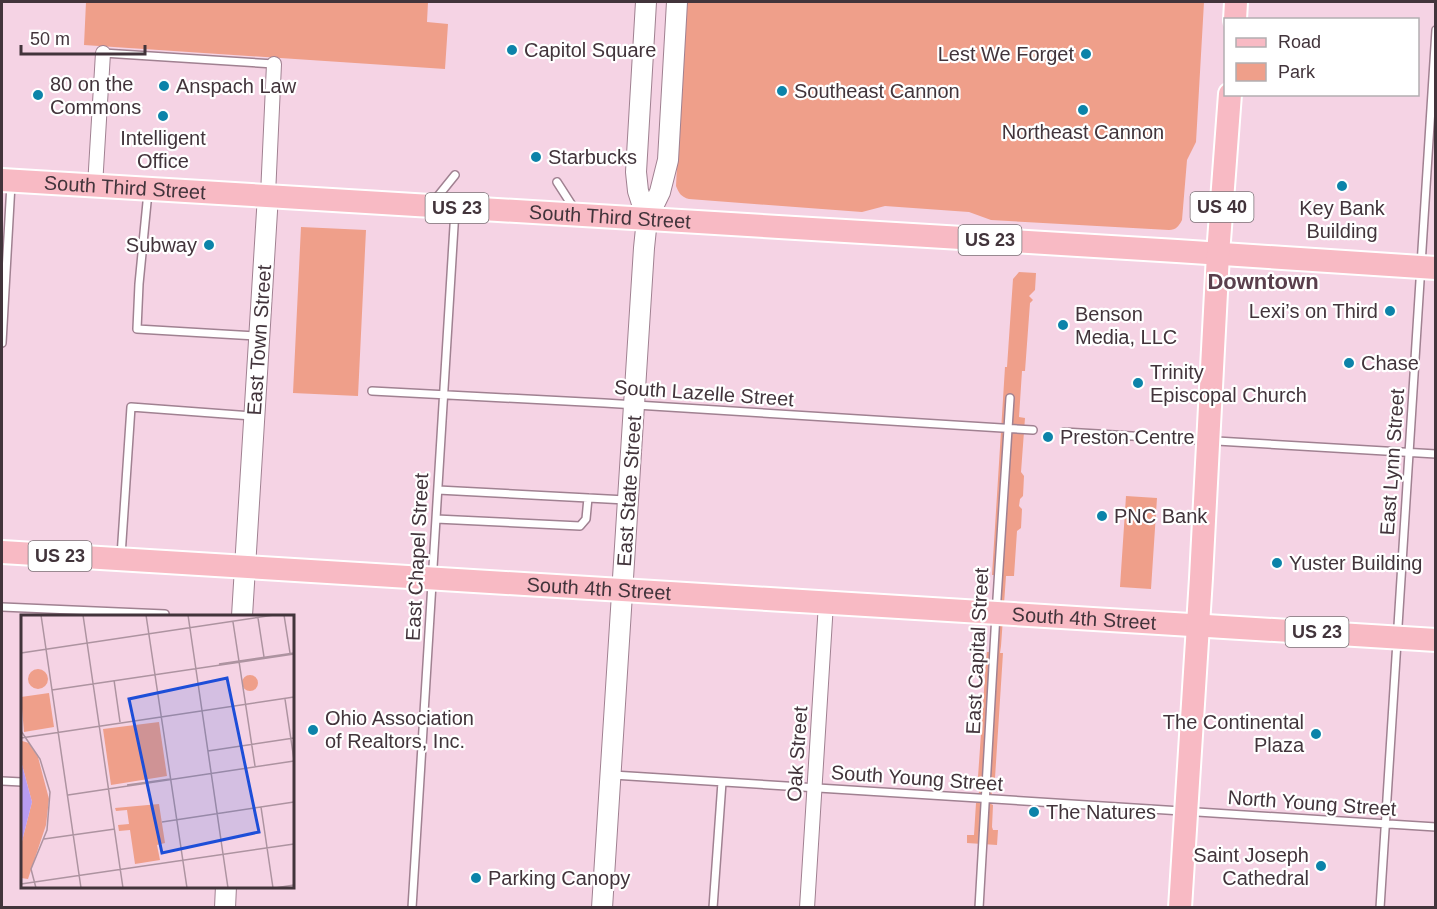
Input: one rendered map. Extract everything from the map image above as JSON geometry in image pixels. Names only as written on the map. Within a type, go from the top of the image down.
[{"type":"main road","points":[[1235,18],[1236,2]]},
{"type":"main road","name":"US 40","points":[[1180,908],[1209,440],[1218,254],[1230,96]]},
{"type":"main road","name":"South Third Street","points":[[6,180],[1218,254]]},
{"type":"main road","name":"US 23","points":[[1218,254],[1428,267]]},
{"type":"main road","name":"South 4th Street","points":[[2,552],[1198,626]]},
{"type":"main road","name":"US 23","points":[[1198,626],[1436,640]]},
{"type":"street","name":"East State Street","points":[[602,908],[647,219],[638,190],[636,172],[646,2]]},
{"type":"street","name":"East State Street","points":[[647,219],[660,192],[668,160],[677,2]]},
{"type":"street","points":[[95,186],[103,53]]},
{"type":"street","name":"East Town Street","points":[[242,615],[268,195],[273,64]]},
{"type":"street","name":"Oak Street","points":[[807,908],[826,603]]},
{"type":"street","points":[[225,908],[226,888]]},
{"type":"lane","name":"East Lynn Street","points":[[1380,908],[1409,452],[1428,267],[1436,30]]},
{"type":"lane","points":[[103,53],[273,64]]},
{"type":"lane","points":[[430,206],[455,175]]},
{"type":"lane","points":[[2,343],[6,180]]},
{"type":"lane","points":[[557,182],[578,215]]},
{"type":"lane","points":[[148,189],[137,329],[260,336]]},
{"type":"lane","name":"East Chapel Street","points":[[412,908],[456,208]]},
{"type":"lane","name":"South Lazelle Street","points":[[372,391],[1033,430]]},
{"type":"lane","name":"East Capital Street","points":[[979,908],[1010,398]]},
{"type":"lane","points":[[121,559],[131,407],[255,416]]},
{"type":"lane","points":[[1064,432],[1436,454]]},
{"type":"lane","points":[[438,490],[628,500]]},
{"type":"lane","points":[[436,519],[580,526],[586,519],[588,498]]},
{"type":"lane","points":[[2,607],[165,615]]},
{"type":"lane","name":"South Young Street","points":[[610,775],[1186,812]]},
{"type":"lane","points":[[2,781],[21,782]]},
{"type":"lane","points":[[713,908],[722,782]]},
{"type":"lane","name":"North Young Street","points":[[1186,812],[1436,827]]},
{"type":"green space","points":[[86,2],[428,2],[427,22],[448,24],[445,69],[84,45]]},
{"type":"green space","name":"Capitol Square","points":[[685,2],[1204,2],[1196,142],[1187,160],[1182,220],[1177,227],[1169,230],[991,220],[969,212],[885,206],[862,212],[686,198],[676,186]]},
{"type":"green space","points":[[301,227],[366,230],[358,396],[293,393]]},
{"type":"green space","points":[[1019,272],[1036,273],[1035,290],[1029,296],[1033,300],[1030,303],[1019,417],[1025,418],[1021,472],[1024,476],[1023,496],[1019,506],[1022,509],[1021,528],[1017,531],[1014,576],[1006,576],[1000,653],[1003,653],[995,778],[993,779],[991,804],[993,805],[992,827],[993,830],[998,830],[997,845],[967,843],[967,835],[974,835],[976,803],[978,803],[986,661],[987,652],[991,652],[995,575],[992,575],[1005,367],[1007,367],[1013,279]]},
{"type":"green space","points":[[1126,496],[1157,498],[1151,589],[1120,587]]},
{"type":"place","name":"Capitol Square","points":[[512,50]]},
{"type":"place","name":"Lest We Forget","points":[[1086,54]]},
{"type":"place","name":"Anspach Law","points":[[164,86]]},
{"type":"place","name":"Southeast Cannon","points":[[782,91]]},
{"type":"place","name":"80 on the Commons","points":[[38,95]]},
{"type":"place","name":"Northeast Cannon","points":[[1083,110]]},
{"type":"place","name":"Intelligent Office","points":[[163,116]]},
{"type":"place","name":"Starbucks","points":[[536,157]]},
{"type":"place","name":"Key Bank Building","points":[[1342,186]]},
{"type":"place","name":"Subway","points":[[209,245]]},
{"type":"place","name":"Lexi’s on Third","points":[[1390,311]]},
{"type":"place","name":"Benson Media, LLC","points":[[1063,325]]},
{"type":"place","name":"Chase","points":[[1349,363]]},
{"type":"place","name":"Trinity Episcopal Church","points":[[1138,383]]},
{"type":"place","name":"Preston Centre","points":[[1048,437]]},
{"type":"place","name":"PNC Bank","points":[[1102,516]]},
{"type":"place","name":"Yuster Building","points":[[1277,563]]},
{"type":"place","name":"Ohio Association of Realtors, Inc.","points":[[313,730]]},
{"type":"place","name":"The Continental Plaza","points":[[1316,734]]},
{"type":"place","name":"The Natures","points":[[1034,812]]},
{"type":"place","name":"Saint Joseph Cathedral","points":[[1321,866]]},
{"type":"place","name":"Parking Canopy","points":[[476,878]]},
{"type":"district","name":"Downtown","points":[[1263,281]]}]
